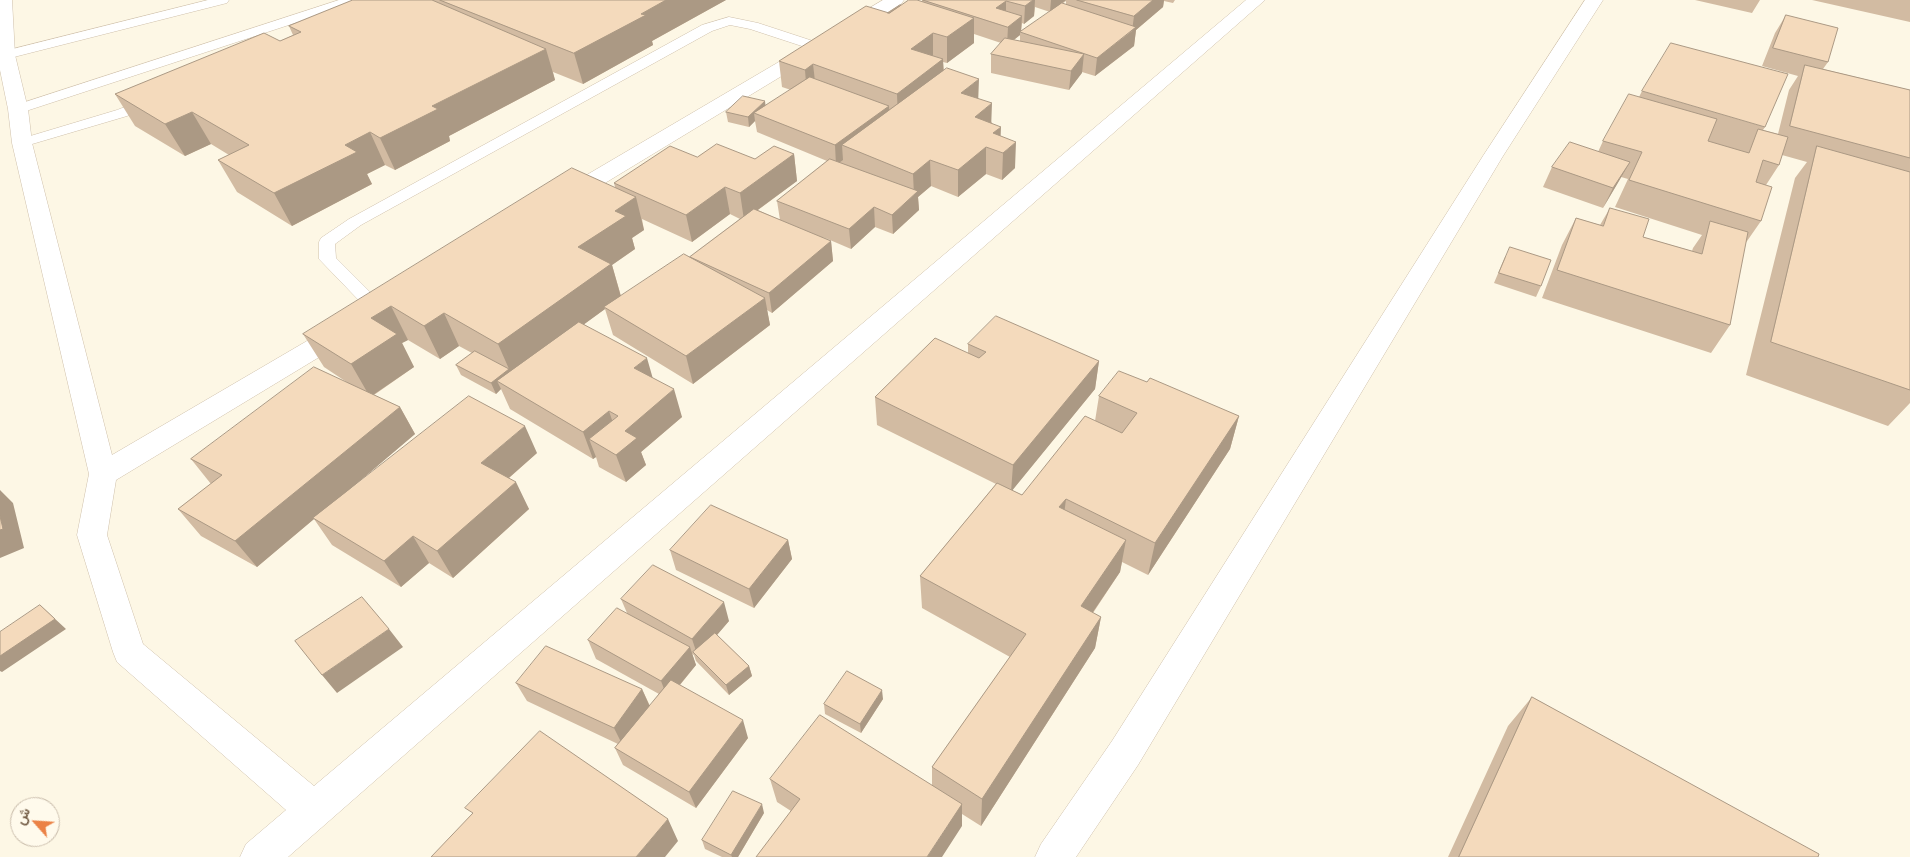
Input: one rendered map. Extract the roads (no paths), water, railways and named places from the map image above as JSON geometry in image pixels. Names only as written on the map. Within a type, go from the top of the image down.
[{"type":"street","points":[[2,0],[3,56],[18,109],[22,143],[103,474],[92,535],[129,652],[314,810]]},
{"type":"street","points":[[547,208],[894,0]]},
{"type":"street","points":[[259,857],[1256,0]]},
{"type":"street","points":[[1054,857],[1125,753],[1492,156],[1594,0]]},
{"type":"street","points":[[103,474],[387,304]]},
{"type":"lane","points":[[3,56],[223,0]]},
{"type":"lane","points":[[18,109],[352,0]]},
{"type":"lane","points":[[387,304],[328,259],[327,242],[355,222],[707,28],[729,21],[753,26],[817,47]]},
{"type":"lane","points":[[22,143],[122,113],[168,95]]}]
